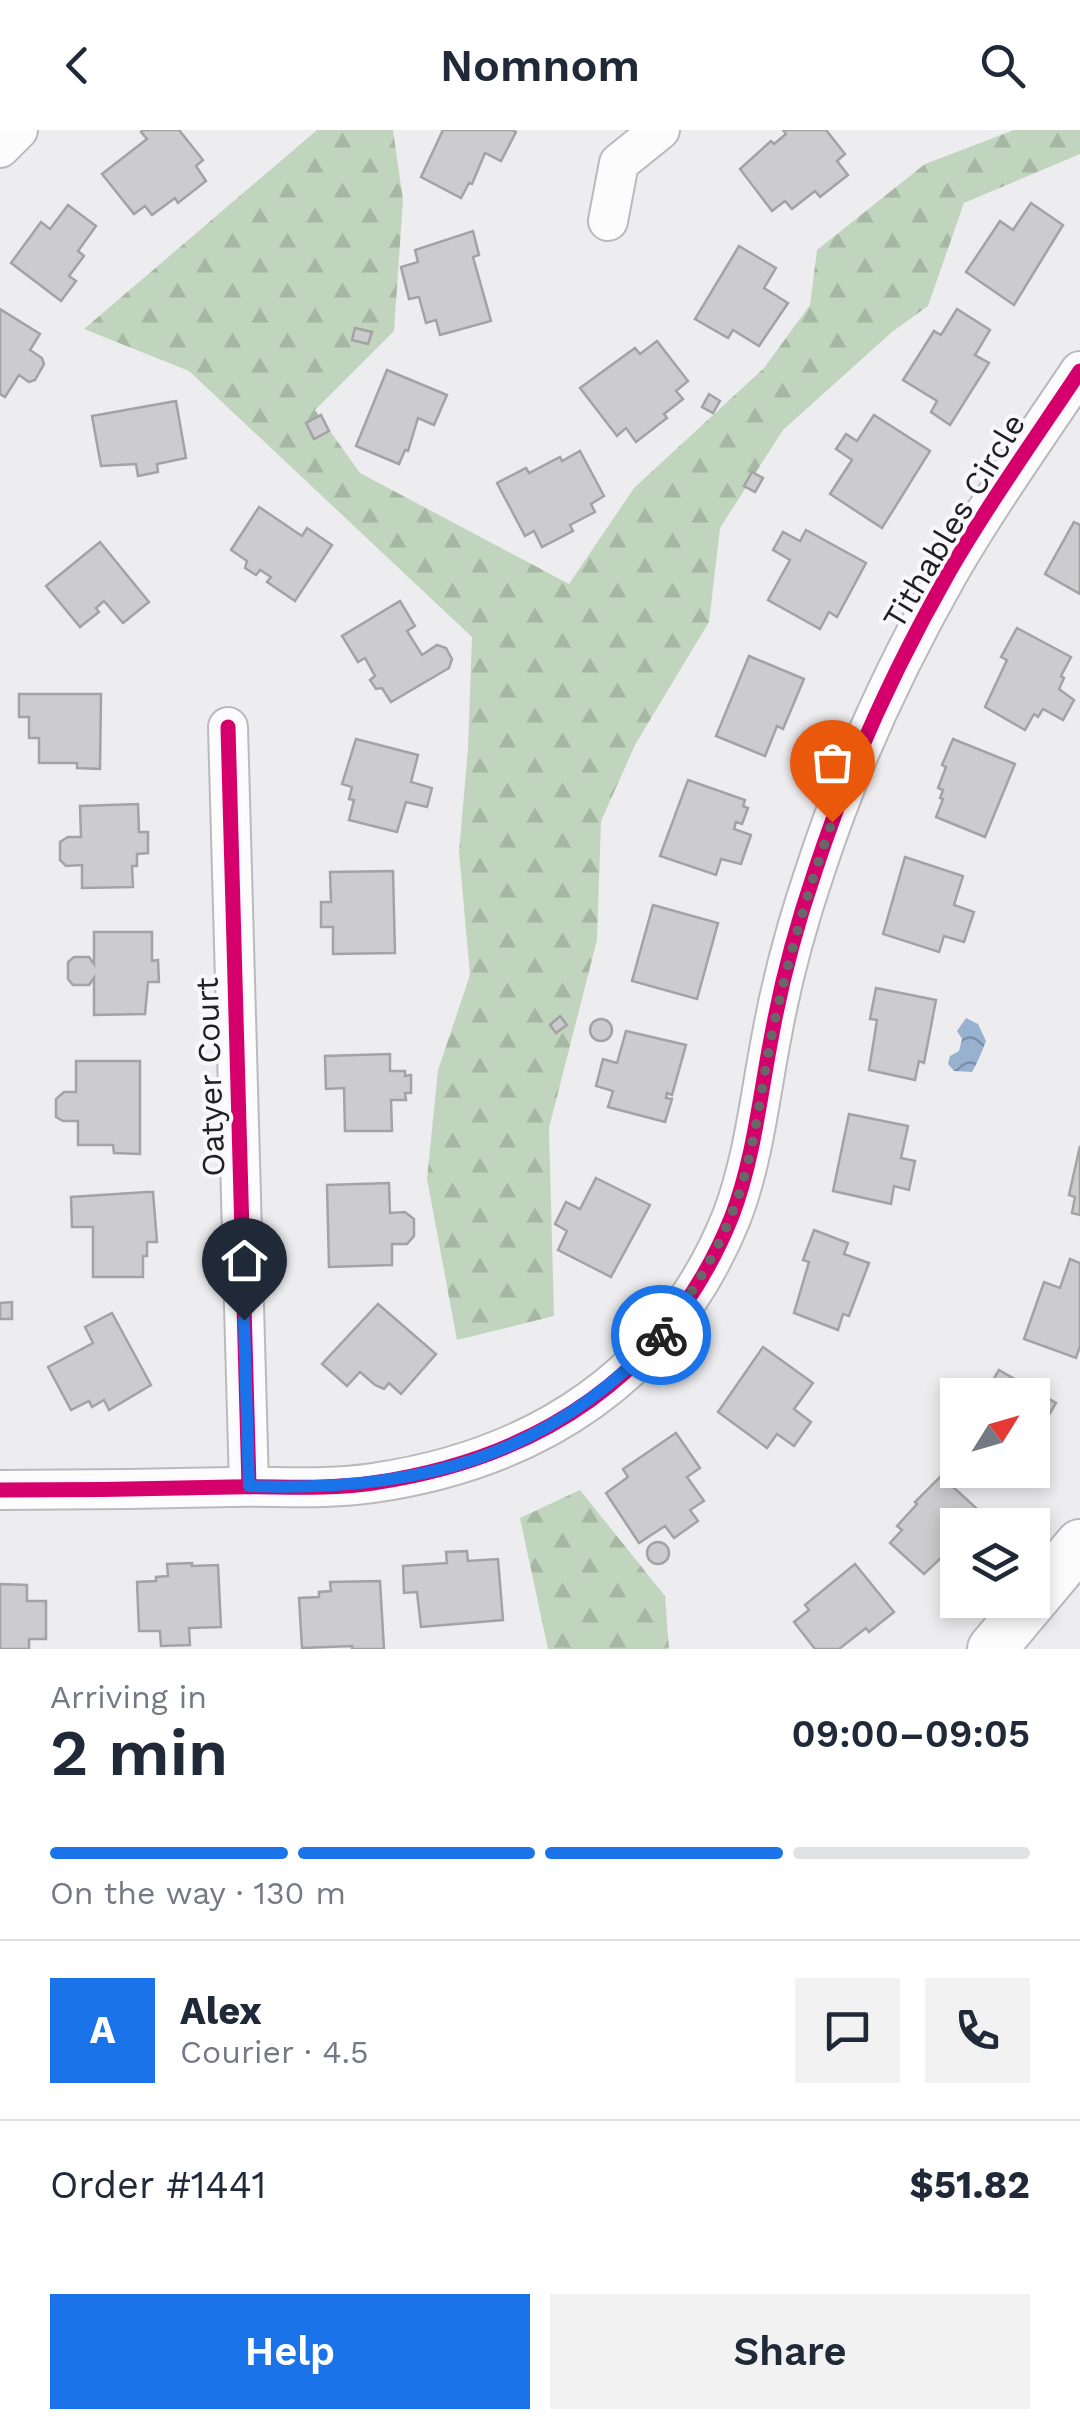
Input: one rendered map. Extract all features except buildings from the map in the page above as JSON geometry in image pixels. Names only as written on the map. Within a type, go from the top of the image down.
[{"type":"street","points":[[0,148],[18,130]]},
{"type":"street","points":[[608,220],[619,162],[660,130]]},
{"type":"street","name":"Tithables Circle","points":[[0,1490],[309,1488],[420,1474],[490,1456],[527,1440],[596,1396],[638,1359],[679,1311],[714,1256],[733,1213],[749,1158],[784,980],[814,874],[873,720],[950,570],[1068,415],[1080,371]]},
{"type":"street","name":"Oatyer Court","points":[[228,727],[249,1486]]},
{"type":"street","points":[[992,1649],[1080,1544]]},
{"type":"green space","points":[[317,130],[393,130],[403,200],[394,331],[315,410],[360,473],[569,584],[634,488],[764,368],[810,305],[817,250],[925,164],[1014,130],[1080,130],[1080,154],[964,203],[928,306],[892,332],[783,430],[720,528],[709,622],[636,743],[601,821],[597,940],[549,1128],[554,1316],[457,1340],[427,1179],[438,1070],[470,975],[459,852],[472,637],[189,371],[84,329]]},
{"type":"green space","points":[[580,1490],[665,1596],[669,1649],[548,1649],[520,1518]]},
{"type":"water","points":[[966,1018],[978,1024],[986,1041],[972,1072],[954,1071],[948,1064],[950,1056],[959,1051],[962,1039],[957,1031]]},
{"type":"cycle path","points":[[0,1490],[373,1483],[490,1454],[542,1430],[590,1400],[634,1364],[672,1321],[705,1272],[732,1216],[751,1149],[776,1013],[796,931],[828,832],[874,718],[949,572],[1080,371]]},
{"type":"cycle path","points":[[228,727],[249,1486]]},
{"type":"way so far","points":[[661,1335],[714,1256],[733,1213],[749,1158],[784,980],[832,822]]},
{"type":"route","points":[[244,1320],[249,1486],[309,1488],[370,1483],[490,1456],[564,1419],[627,1370],[661,1335]]}]
